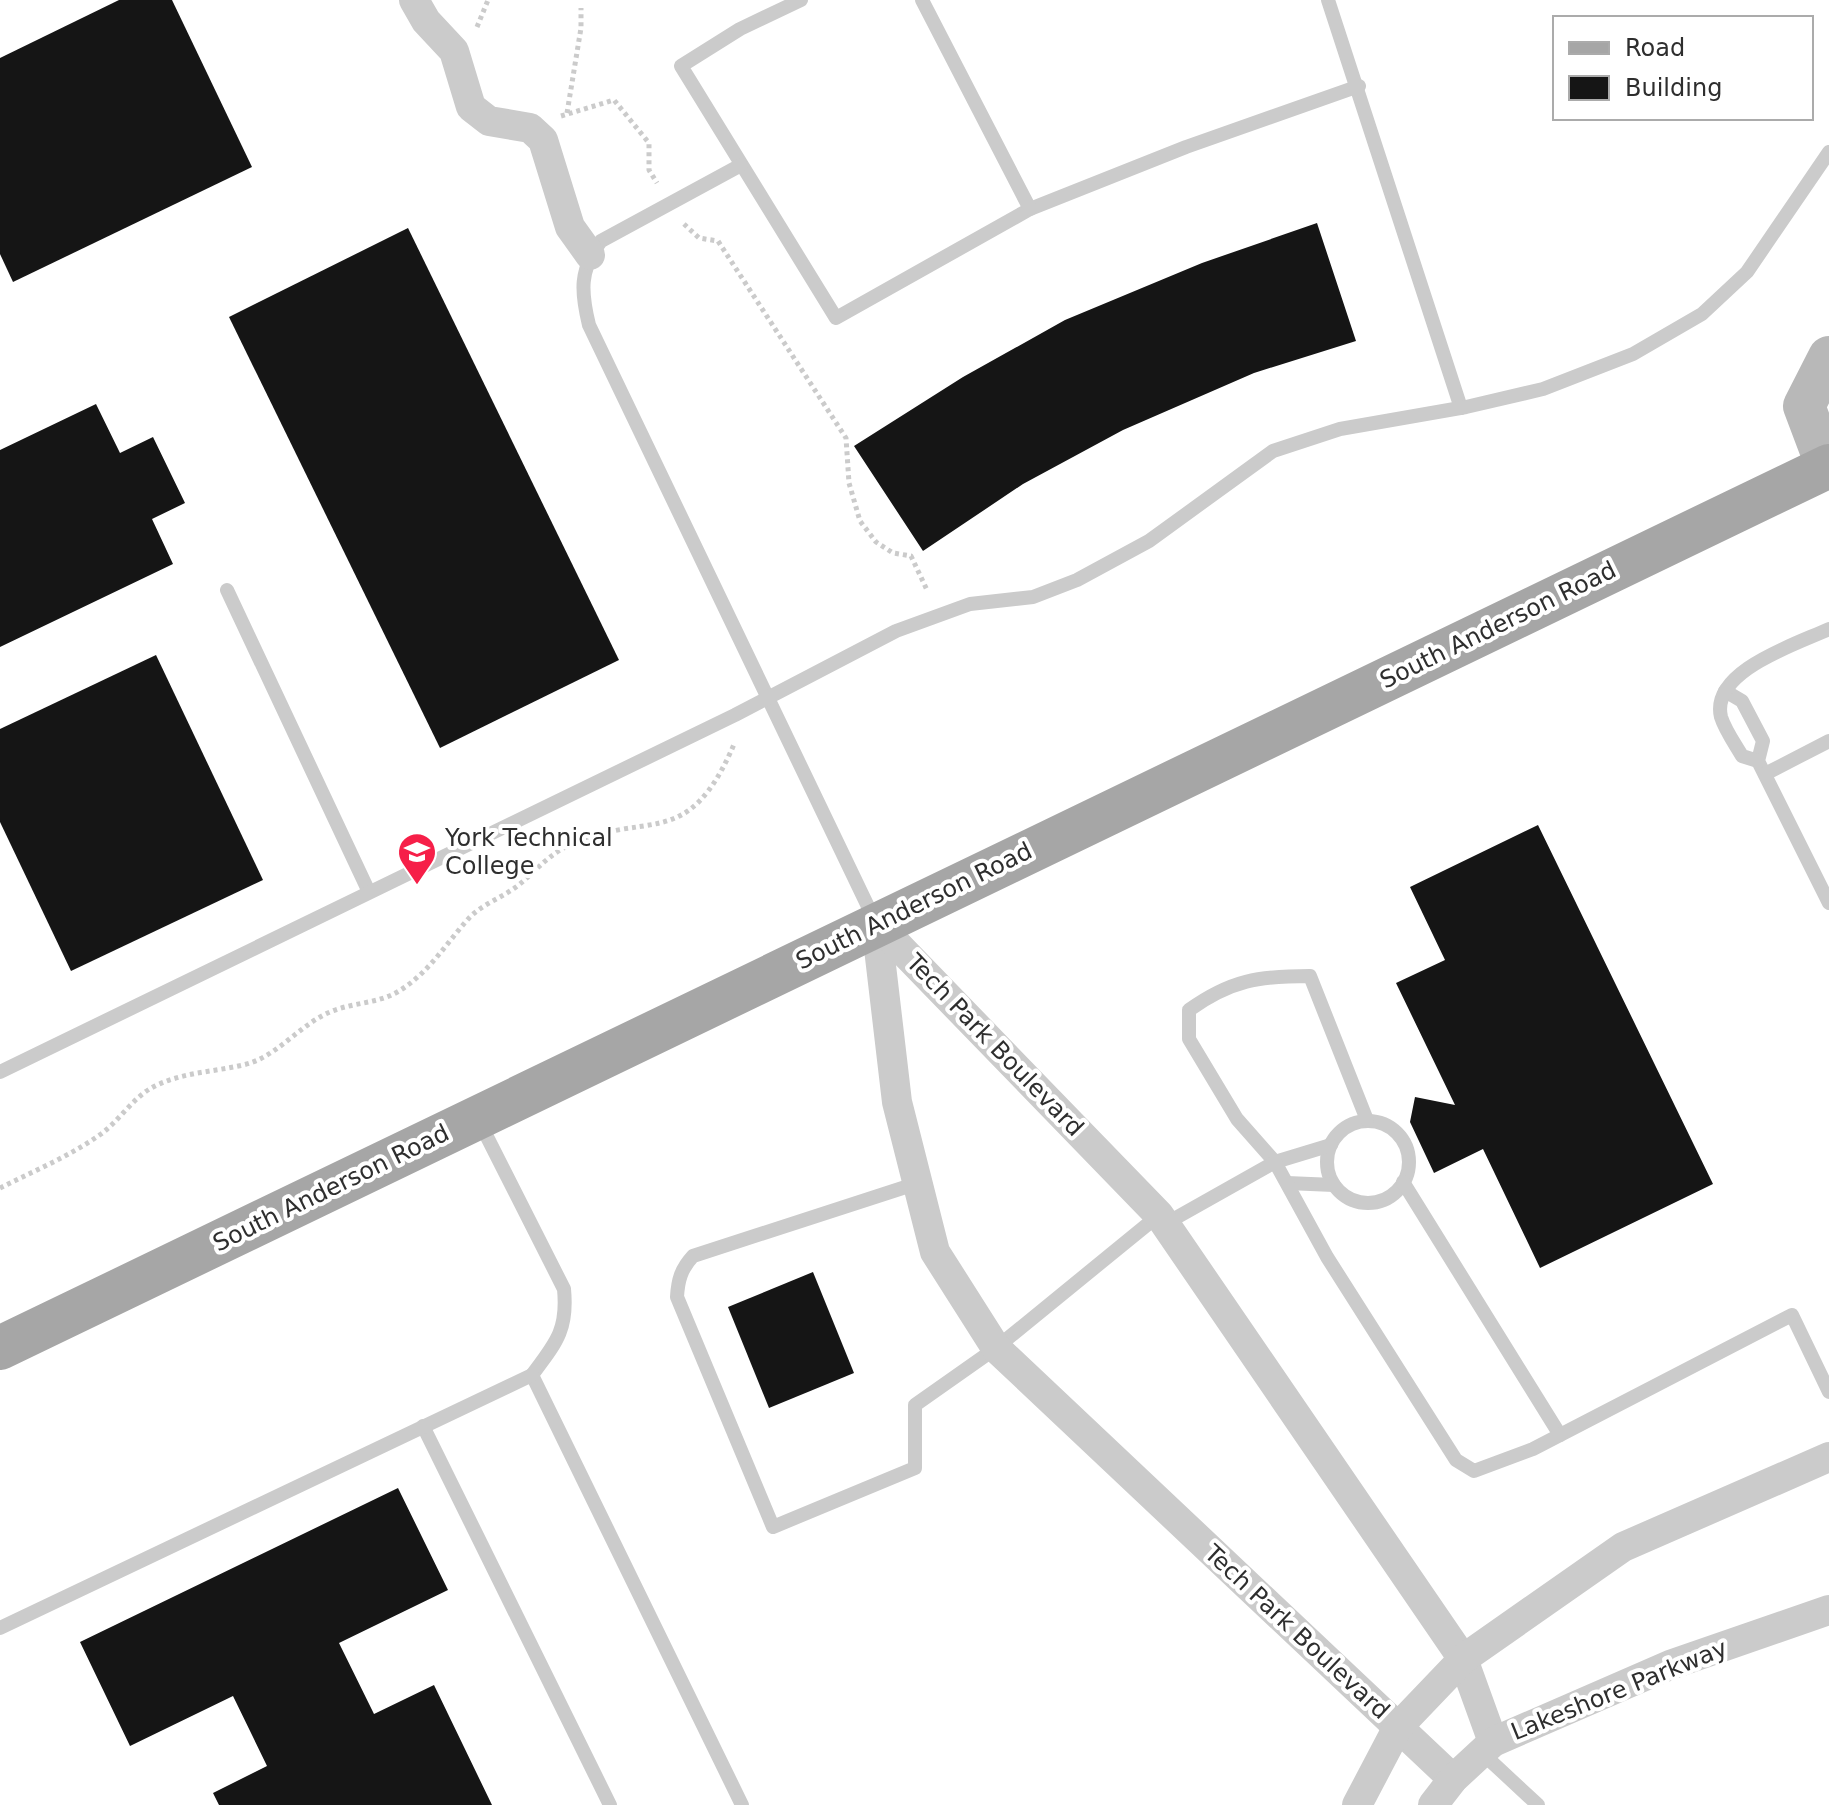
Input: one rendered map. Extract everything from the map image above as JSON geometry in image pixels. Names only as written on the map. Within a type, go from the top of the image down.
[{"type":"main road","name":"South Anderson Road","points":[[0,1348],[876,923],[1828,467]]},
{"type":"street","points":[[414,0],[420,13],[454,51],[471,107],[489,121],[530,128],[547,147],[570,227],[590,255]]},
{"type":"street","points":[[1828,467],[1804,406],[1829,357]]},
{"type":"street","name":"Tech Park Boulevard","points":[[876,923],[897,1102],[935,1252],[996,1348],[1398,1727],[1446,1795]]},
{"type":"street","name":"Tech Park Boulevard","points":[[876,923],[1162,1220],[1463,1659],[1488,1748]]},
{"type":"street","points":[[1357,1805],[1398,1727],[1463,1659],[1623,1547],[1829,1457]]},
{"type":"street","name":"Lakeshore Parkway","points":[[1446,1795],[1488,1748],[1670,1665],[1829,1610]]},
{"type":"lane","points":[[801,0],[740,29],[681,66],[836,318],[1030,209],[1186,147],[1359,86]]},
{"type":"lane","points":[[922,0],[1030,209]]},
{"type":"lane","points":[[1328,0],[1359,86],[1461,408]]},
{"type":"lane","points":[[0,1072],[767,699],[896,631],[970,604],[1033,597],[1077,580],[1149,541],[1273,451],[1340,429],[1461,408],[1556,384],[1633,354],[1702,314],[1747,272],[1829,152]]},
{"type":"lane","points":[[741,165],[601,241],[590,255],[580,291],[589,325],[876,923]]},
{"type":"lane","points":[[227,590],[369,892]]},
{"type":"lane","points":[[1761,767],[1742,756],[1721,716],[1725,691],[1737,673],[1829,629]]},
{"type":"lane","points":[[1725,691],[1742,701],[1763,741],[1761,767],[1829,903]]},
{"type":"lane","points":[[1761,767],[1829,741]]},
{"type":"lane","points":[[1367,1120],[1310,976],[1265,976],[1219,989],[1189,1010],[1189,1039],[1237,1119],[1275,1162],[1327,1257],[1456,1460],[1474,1471],[1560,1435],[1792,1315],[1829,1392]]},
{"type":"lane","points":[[0,1628],[532,1375],[567,1319],[564,1289],[477,1117]]},
{"type":"lane","points":[[1287,1183],[1334,1185],[1356,1201],[1370,1203],[1384,1200],[1403,1182],[1408,1170],[1406,1145],[1389,1127],[1367,1120],[1350,1125],[1331,1145],[1327,1158],[1334,1185]]},
{"type":"lane","points":[[918,1183],[693,1256],[684,1265],[677,1282],[677,1297],[773,1527],[915,1468],[915,1405],[996,1348],[1162,1220],[1275,1162],[1331,1145]]},
{"type":"lane","points":[[1403,1182],[1560,1435]]},
{"type":"lane","points":[[532,1375],[742,1805]]},
{"type":"lane","points":[[423,1426],[610,1805]]},
{"type":"lane","points":[[1488,1748],[1538,1805]]},
{"type":"path","points":[[566,114],[581,28],[581,8]]},
{"type":"path","points":[[530,128],[606,100],[621,105],[649,143],[649,170],[657,184]]},
{"type":"path","points":[[681,221],[699,238],[718,241],[846,438],[849,483],[860,521],[884,548],[911,556],[927,590]]},
{"type":"path","points":[[0,1188],[75,1151],[105,1131],[151,1087],[182,1074],[245,1065],[265,1057],[296,1032],[329,1012],[380,1001],[402,990],[426,969],[471,916],[517,886],[535,866],[563,849],[596,835],[675,821],[697,806],[727,762],[736,742]]},
{"type":"building","points":[[119,0],[172,0],[252,167],[13,282],[0,254],[0,58]]},
{"type":"building","points":[[1317,223],[1356,341],[1254,373],[1123,430],[1023,484],[923,551],[854,446],[963,377],[1065,320],[1202,263]]},
{"type":"building","points":[[408,228],[619,660],[440,748],[229,317]]},
{"type":"building","points":[[96,404],[120,453],[153,437],[185,503],[152,519],[173,564],[0,647],[0,450]]},
{"type":"building","points":[[156,655],[263,880],[71,971],[0,822],[0,729]]},
{"type":"building","points":[[1538,825],[1713,1184],[1540,1268],[1483,1149],[1434,1173],[1410,1122],[1415,1097],[1455,1105],[1396,983],[1445,960],[1410,887]]},
{"type":"building","points":[[813,1272],[854,1373],[769,1408],[728,1307]]},
{"type":"building","points":[[398,1488],[448,1590],[339,1643],[374,1714],[434,1685],[492,1805],[219,1805],[213,1793],[267,1766],[233,1696],[130,1746],[80,1642]]},
{"type":"place","name":"York Technical College","points":[[417,886]]}]
